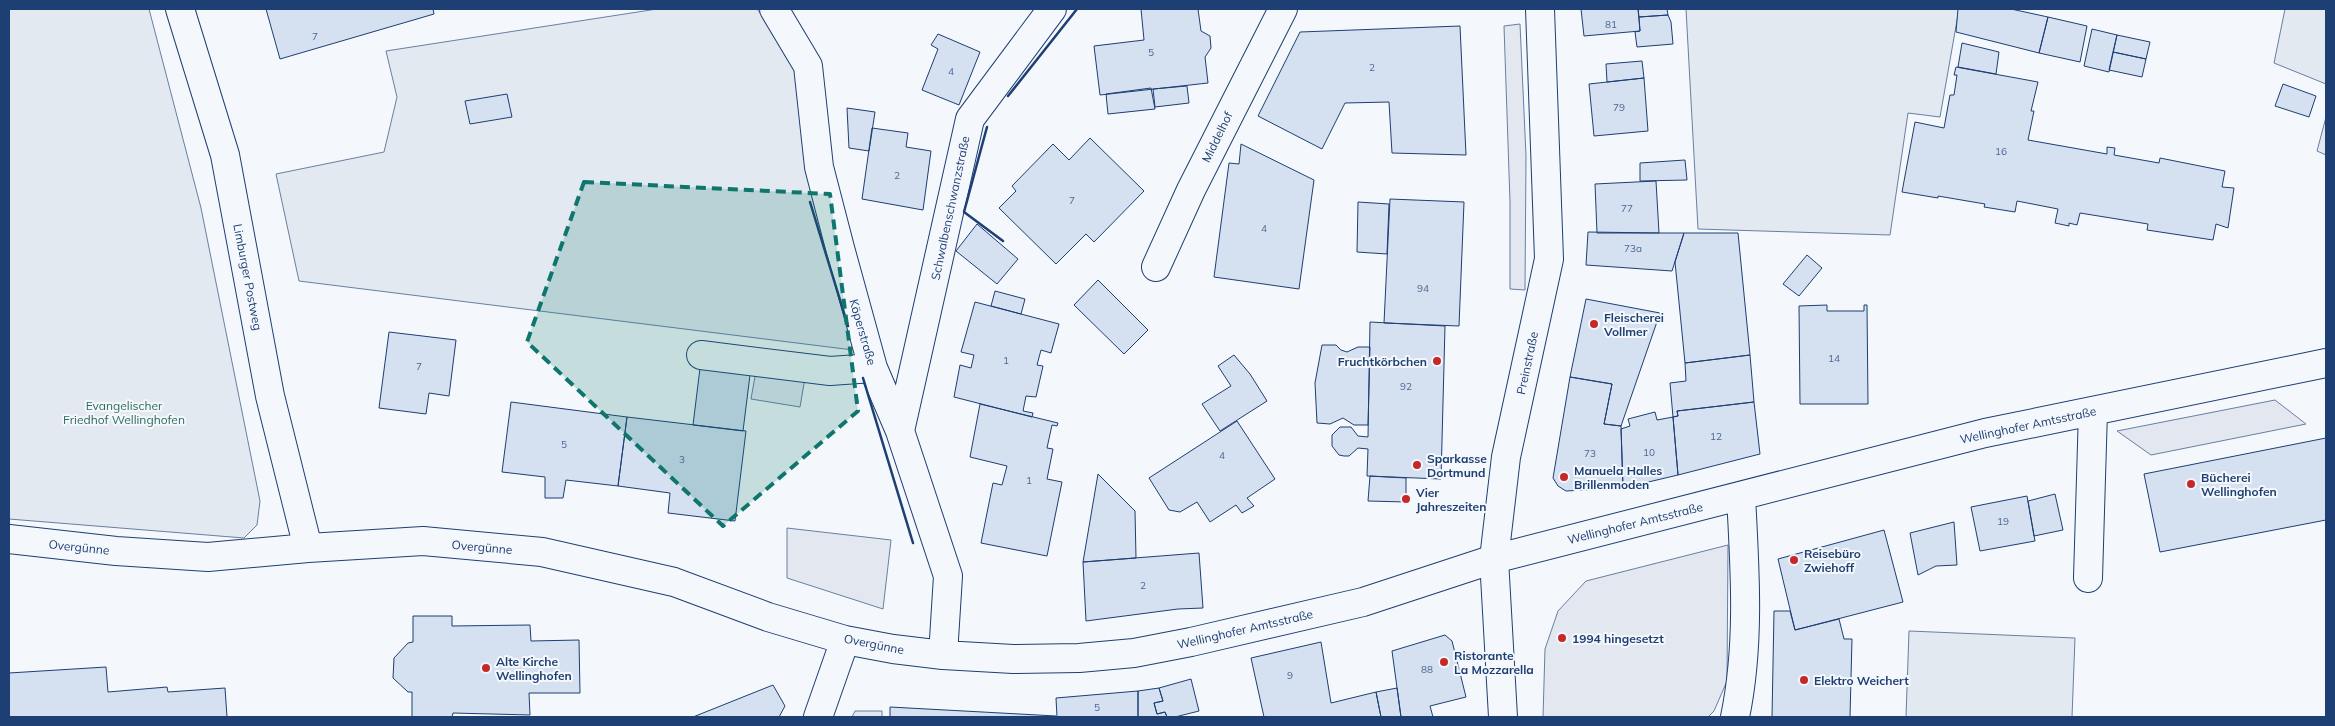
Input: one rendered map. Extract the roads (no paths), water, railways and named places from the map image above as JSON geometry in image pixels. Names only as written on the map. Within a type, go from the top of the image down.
[{"type":"street","name":"Limburger Postweg","points":[[180,9],[225,155],[270,396],[308,548]]},
{"type":"street","name":"Köperstraße","points":[[774,9],[808,66],[820,167],[874,368],[900,431],[948,576],[943,655]]},
{"type":"street","name":"Schwalbenschwanzstraße","points":[[900,431],[970,119],[1052,9]]},
{"type":"street","name":"Middelhof","points":[[1156,267],[1196,181],[1282,9]]},
{"type":"street","name":"Preinstraße","points":[[1503,717],[1494,559],[1506,457],[1549,259],[1540,9]]},
{"type":"street","points":[[701,355],[830,371],[874,368]]},
{"type":"street","name":"Wellinghofer Amtsstraße","points":[[943,655],[1013,659],[1080,658],[1134,653],[1363,602],[1494,559],[1986,433],[2326,363]]},
{"type":"street","points":[[2088,578],[2093,411]]},
{"type":"street","points":[[1735,717],[1742,682],[1746,586],[1742,496]]},
{"type":"street","name":"Overgünne","points":[[9,539],[116,551],[208,557],[308,548],[423,541],[542,552],[674,582],[768,617],[845,640],[893,649],[943,655]]},
{"type":"street","points":[[818,717],[845,640]]},
{"type":"place","name":"Fleischerei Vollmer","points":[[1594,324]]},
{"type":"place","name":"Fruchtkörbchen","points":[[1437,361]]},
{"type":"place","name":"Sparkasse Dortmund","points":[[1417,465]]},
{"type":"place","name":"Manuela Halles Brillenmoden","points":[[1564,477]]},
{"type":"place","name":"Bücherei Wellinghofen","points":[[2191,484]]},
{"type":"place","name":"Vier Jahreszeiten","points":[[1406,499]]},
{"type":"place","name":"Reisebüro Zwiehoff","points":[[1794,560]]},
{"type":"place","name":"1994 hingesetzt","points":[[1562,638]]},
{"type":"place","name":"Ristorante La Mozzarella","points":[[1444,662]]},
{"type":"place","name":"Alte Kirche Wellinghofen","points":[[486,668]]},
{"type":"place","name":"Elektro Weichert","points":[[1804,680]]},
{"type":"park label","name":"Evangelischer Friedhof Wellinghofen","points":[[124,412]]}]
